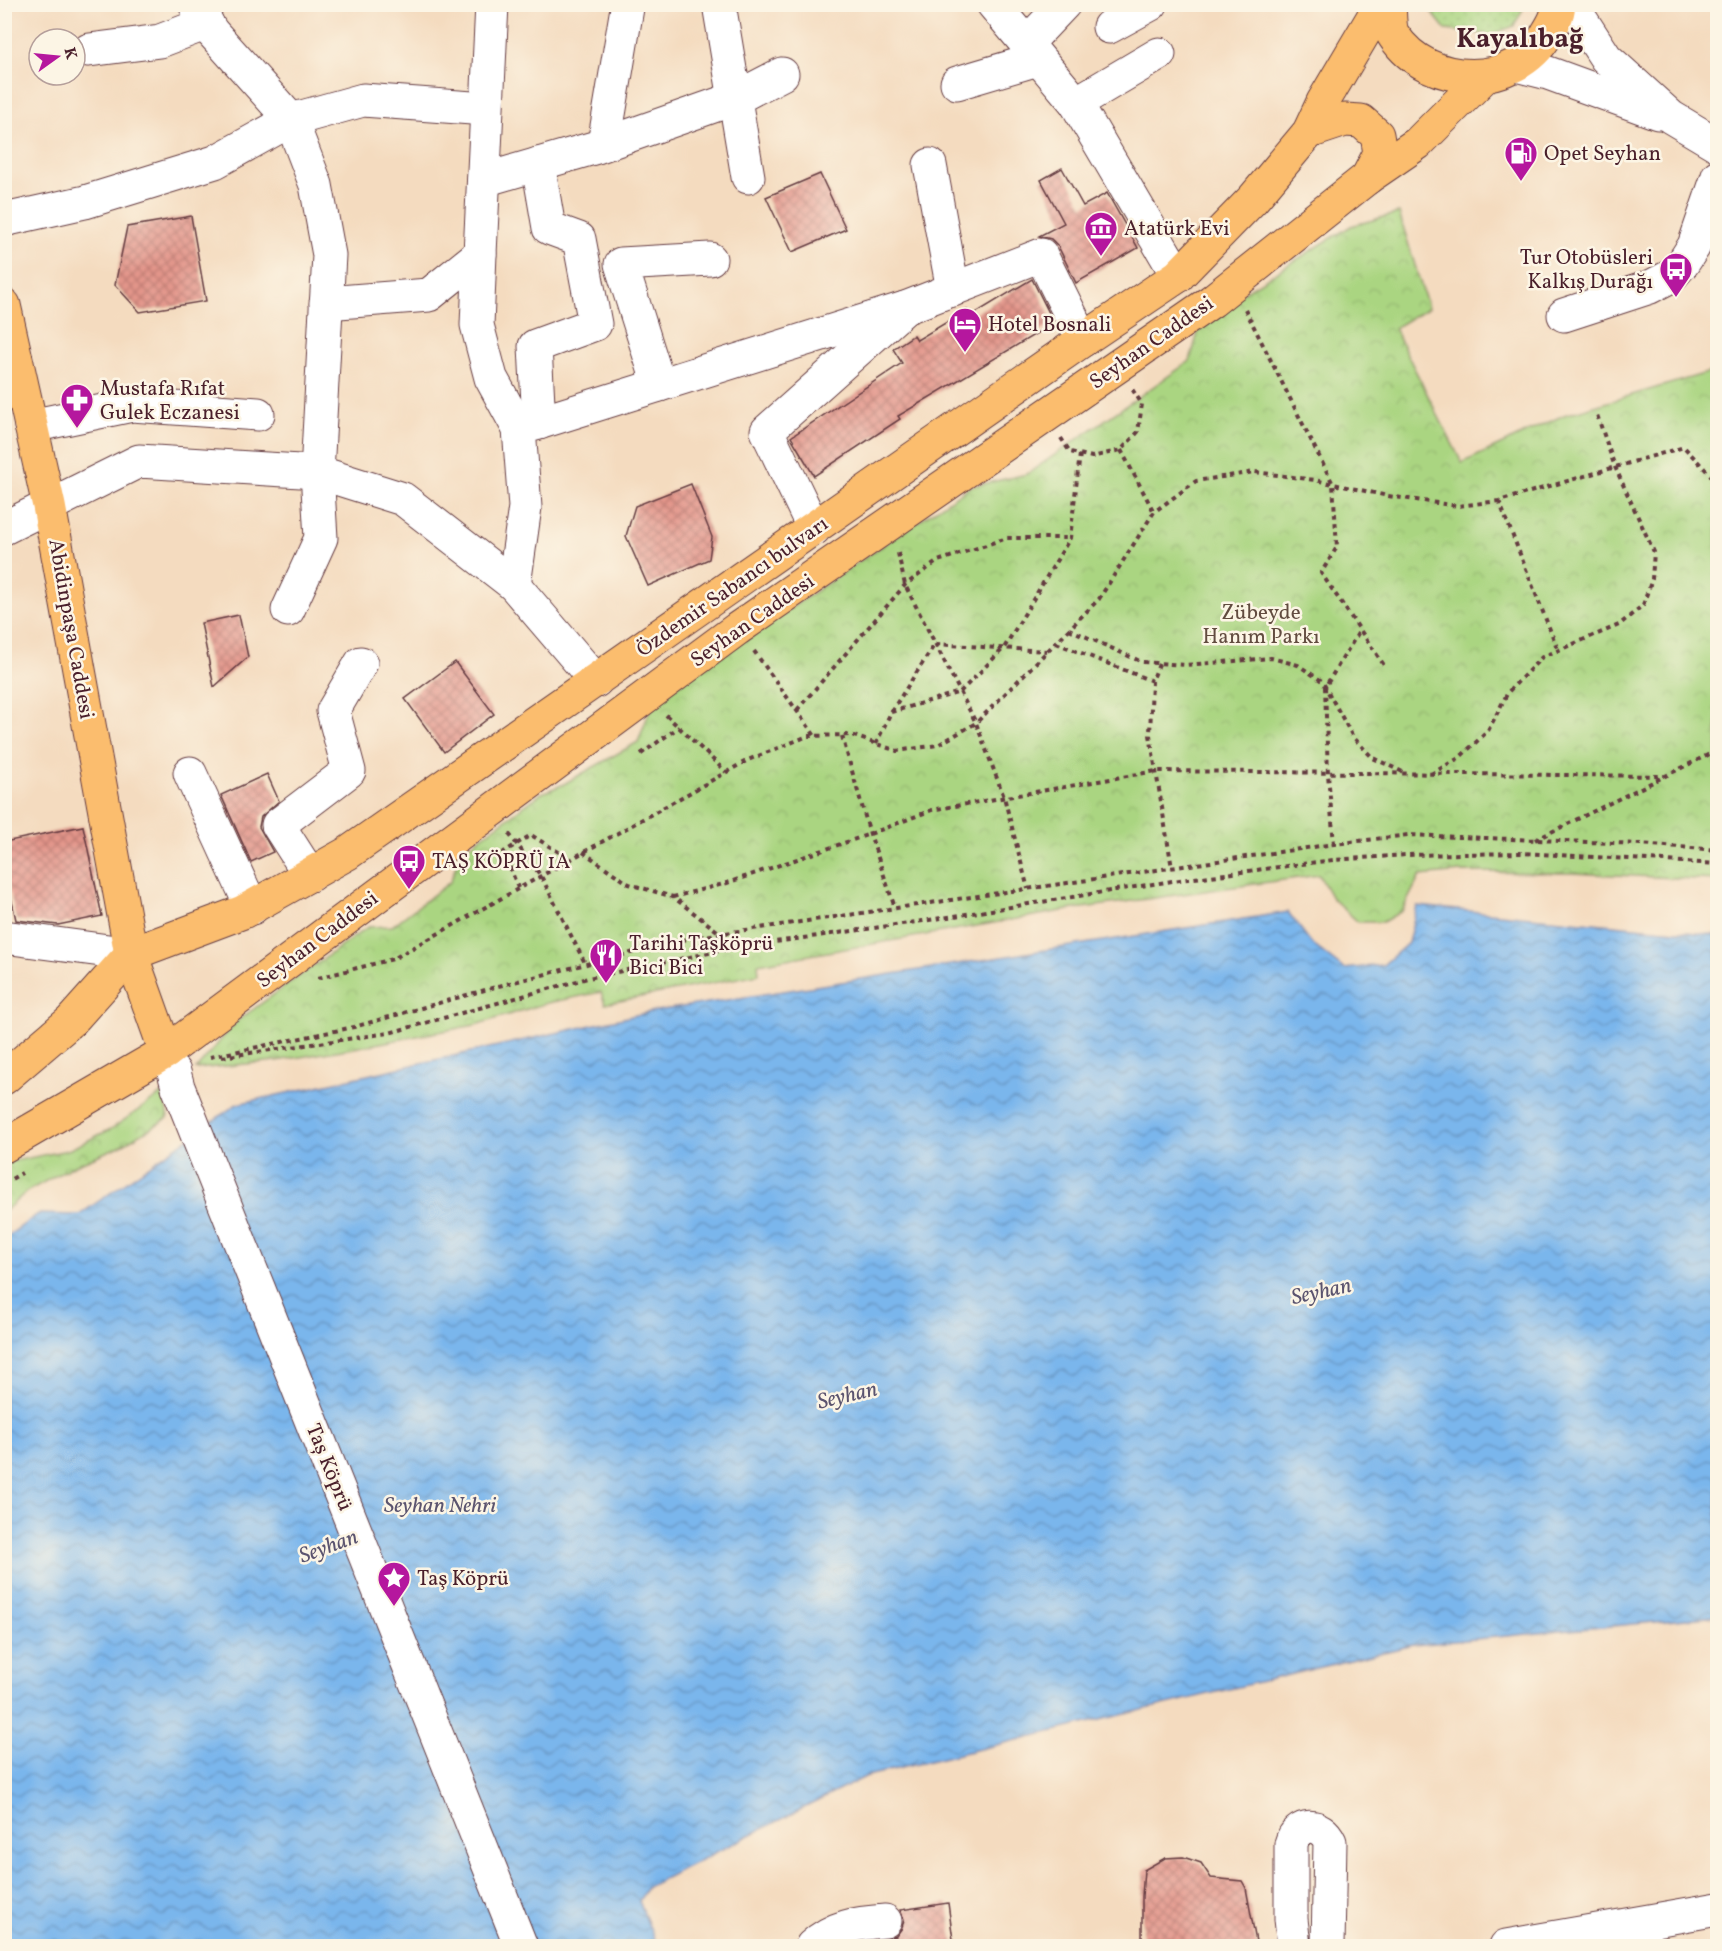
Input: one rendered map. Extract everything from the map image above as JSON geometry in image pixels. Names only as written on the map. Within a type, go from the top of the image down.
[{"type":"main road","name":"Özdemir Sabancı bulvarı","points":[[4,1078],[70,1021],[131,954],[252,908],[348,853],[1178,276],[1253,199],[1309,132],[1323,102],[1381,4]]},
{"type":"main road","points":[[1389,4],[1393,35],[1417,60],[1462,77],[1486,75],[1516,65],[1539,48],[1558,16],[1559,4]]},
{"type":"main road","name":"Seyhan Caddesi","points":[[4,1146],[185,1066],[646,696],[737,629],[1212,300],[1367,178],[1418,143],[1486,75]]},
{"type":"main road","points":[[1309,132],[1345,120],[1360,121],[1377,135],[1380,153],[1367,178]]},
{"type":"main road","name":"Abidinpaşa Caddesi","points":[[7,324],[49,507],[131,954],[185,1066]]},
{"type":"street","points":[[492,4],[477,325],[491,378],[529,426]]},
{"type":"street","points":[[718,4],[748,177]]},
{"type":"street","points":[[993,4],[1076,103],[1178,276]]},
{"type":"street","points":[[957,83],[1032,52],[1064,4]]},
{"type":"street","points":[[1109,27],[1151,4]]},
{"type":"street","points":[[1571,4],[1606,58],[1671,117]]},
{"type":"street","points":[[604,144],[627,8]]},
{"type":"street","points":[[89,50],[160,41],[201,14],[212,32],[291,120],[316,185],[329,255],[317,472],[321,538],[288,610]]},
{"type":"street","points":[[1076,103],[1159,54]]},
{"type":"street","points":[[1516,65],[1548,73],[1671,117],[1718,145]]},
{"type":"street","points":[[484,180],[604,144],[736,98],[782,74]]},
{"type":"street","points":[[4,220],[85,202],[215,162],[291,120],[363,100],[486,109]]},
{"type":"street","points":[[514,585],[525,507],[535,346],[595,324],[579,239],[549,228],[538,164]]},
{"type":"street","points":[[930,165],[954,290]]},
{"type":"street","points":[[1564,315],[1650,287],[1671,276],[1694,246],[1718,176]]},
{"type":"street","points":[[326,303],[429,295],[480,254]]},
{"type":"street","points":[[529,426],[905,308],[1041,255],[1083,340]]},
{"type":"street","points":[[659,385],[621,264],[710,259]]},
{"type":"street","points":[[814,529],[767,431],[905,308]]},
{"type":"street","points":[[31,426],[132,405],[258,414]]},
{"type":"street","points":[[4,528],[139,461],[317,472],[404,499],[514,585],[596,681]]},
{"type":"street","points":[[310,875],[278,825],[348,771],[333,711],[361,663]]},
{"type":"street","points":[[190,773],[252,908]]},
{"type":"street","points":[[4,937],[131,954]]},
{"type":"street","name":"Taș Köprü","points":[[185,1066],[521,1947]]},
{"type":"street","points":[[1294,1947],[1290,1919],[1291,1844],[1296,1833],[1307,1826],[1313,1826],[1321,1829],[1330,1842],[1328,1947]]},
{"type":"street","points":[[1506,1947],[1718,1909]]},
{"type":"street","points":[[812,1947],[828,1934],[855,1923],[885,1921]]},
{"type":"path","points":[[1241,300],[1333,484],[1337,547],[1321,573],[1386,668]]},
{"type":"path","points":[[1048,414],[1070,452],[1092,457],[1121,450],[1138,432],[1142,404],[1130,387]]},
{"type":"path","points":[[1430,775],[1459,758],[1488,731],[1508,692],[1542,657],[1618,625],[1643,604],[1652,579],[1654,552],[1616,467],[1596,412]]},
{"type":"path","points":[[315,978],[393,959],[748,760],[808,736],[851,735],[897,751],[938,745],[976,723],[1070,629],[1099,599],[1154,512],[1196,481],[1255,472],[1458,506],[1499,501],[1684,447],[1718,483]]},
{"type":"path","points":[[1121,450],[1154,512]]},
{"type":"path","points":[[891,712],[960,692],[1004,648],[1070,538],[1080,454]]},
{"type":"path","points":[[1499,501],[1558,650]]},
{"type":"path","points":[[889,524],[905,585],[976,723],[1004,797],[1028,889]]},
{"type":"path","points":[[797,710],[905,585],[938,561],[1006,538],[1070,538]]},
{"type":"path","points":[[737,629],[815,736]]},
{"type":"path","points":[[1070,629],[1142,662],[1185,665],[1271,658],[1298,665],[1322,681],[1353,736],[1373,758],[1408,774]]},
{"type":"path","points":[[1334,844],[1328,774],[1325,687],[1360,630]]},
{"type":"path","points":[[1056,643],[1152,681]]},
{"type":"path","points":[[935,644],[1047,651]]},
{"type":"path","points":[[876,744],[891,712],[935,644]]},
{"type":"path","points":[[1159,664],[1152,681],[1150,735],[1172,868]]},
{"type":"path","points":[[646,696],[726,772]]},
{"type":"path","points":[[641,754],[679,727]]},
{"type":"path","points":[[842,736],[870,834],[895,908]]},
{"type":"path","points":[[1534,841],[1718,750]]},
{"type":"path","points":[[673,897],[727,883],[870,834],[932,810],[1156,771],[1664,777]]},
{"type":"path","points":[[504,828],[541,876],[586,965]]},
{"type":"path","points":[[518,889],[504,852],[531,835],[570,859]]},
{"type":"path","points":[[185,1066],[354,1027],[691,938],[1334,844],[1408,835],[1641,844],[1718,850]]},
{"type":"path","points":[[583,852],[629,884],[673,897],[720,934]]},
{"type":"path","points":[[185,1066],[389,1033],[588,978],[732,948],[923,921],[1172,881],[1333,860],[1407,855],[1521,853],[1718,864]]},
{"type":"green space","points":[[1426,5],[1525,5],[1514,26],[1491,35],[1446,30]]},
{"type":"green space","name":"Zübeyde Hanım Parkı","points":[[1399,213],[1428,308],[1394,328],[1462,463],[1564,415],[1717,370],[1717,880],[1572,873],[1461,872],[1420,876],[1402,911],[1383,922],[1358,922],[1332,898],[1319,875],[1068,910],[758,964],[759,974],[605,1004],[601,992],[547,1003],[475,1025],[276,1061],[196,1069],[237,1021],[368,927],[392,926],[450,882],[461,852],[542,793],[562,785],[638,742],[653,702],[969,487],[1027,474],[1190,361],[1202,318],[1351,226]]},
{"type":"green space","points":[[163,1093],[168,1118],[120,1146],[73,1166],[26,1192],[5,1211],[4,1163],[68,1150],[111,1129]]},
{"type":"water","name":"Seyhan Nehri","points":[[1417,906],[1717,935],[1717,1616],[1413,1645],[867,1776],[647,1887],[639,1901],[657,1946],[5,1946],[4,1239],[38,1214],[79,1215],[237,1104],[650,1012],[1288,912],[1312,944],[1344,969],[1383,965],[1408,943]]},
{"type":"building","points":[[1062,168],[1083,206],[1107,193],[1138,248],[1076,283],[1058,246],[1051,239],[1039,236],[1064,223],[1041,180]]},
{"type":"building","points":[[820,174],[846,229],[792,252],[766,197]]},
{"type":"building","points":[[191,216],[206,301],[140,312],[115,285],[127,227]]},
{"type":"building","points":[[1032,279],[1054,323],[898,416],[900,419],[814,476],[791,437],[902,363],[893,349],[914,335],[917,340],[967,310],[971,316]]},
{"type":"building","points":[[691,484],[712,537],[709,559],[648,586],[626,536],[635,506]]},
{"type":"building","points":[[239,615],[248,657],[214,687],[201,623]]},
{"type":"building","points":[[455,662],[494,714],[444,752],[405,699]]},
{"type":"building","points":[[267,774],[279,801],[261,817],[259,827],[273,852],[251,862],[221,795]]},
{"type":"building","points":[[83,826],[102,916],[58,925],[16,920],[4,865],[4,842]]},
{"type":"building","points":[[1183,1857],[1201,1863],[1211,1878],[1242,1881],[1246,1888],[1257,1947],[1142,1947],[1144,1870],[1165,1858]]},
{"type":"building","points":[[948,1903],[954,1947],[890,1947],[888,1939],[896,1936],[902,1928],[904,1919],[900,1910]]},
{"type":"place","name":"Opet Seyhan","points":[[1521,182]]},
{"type":"place","name":"Atatürk Evi","points":[[1101,257]]},
{"type":"place","name":"Tur Otobüsleri Kalkış Durağı","points":[[1676,298]]},
{"type":"place","name":"Hotel Bosnali","points":[[965,353]]},
{"type":"place","name":"Mustafa Rıfat Gulek Eczanesi","points":[[77,429]]},
{"type":"place","name":"TAŞ KÖPRÜ 1A","points":[[409,890]]},
{"type":"place","name":"Tarihi Taşköprü Bici Bici","points":[[606,984]]},
{"type":"place","name":"Taş Köprü","points":[[394,1607]]},
{"type":"district","name":"Kayalıbağ","points":[[1520,38]]},
{"type":"water label","name":"Seyhan","points":[[1321,1290]]},
{"type":"water label","name":"Seyhan","points":[[847,1394]]},
{"type":"water label","name":"Seyhan","points":[[328,1545]]}]
